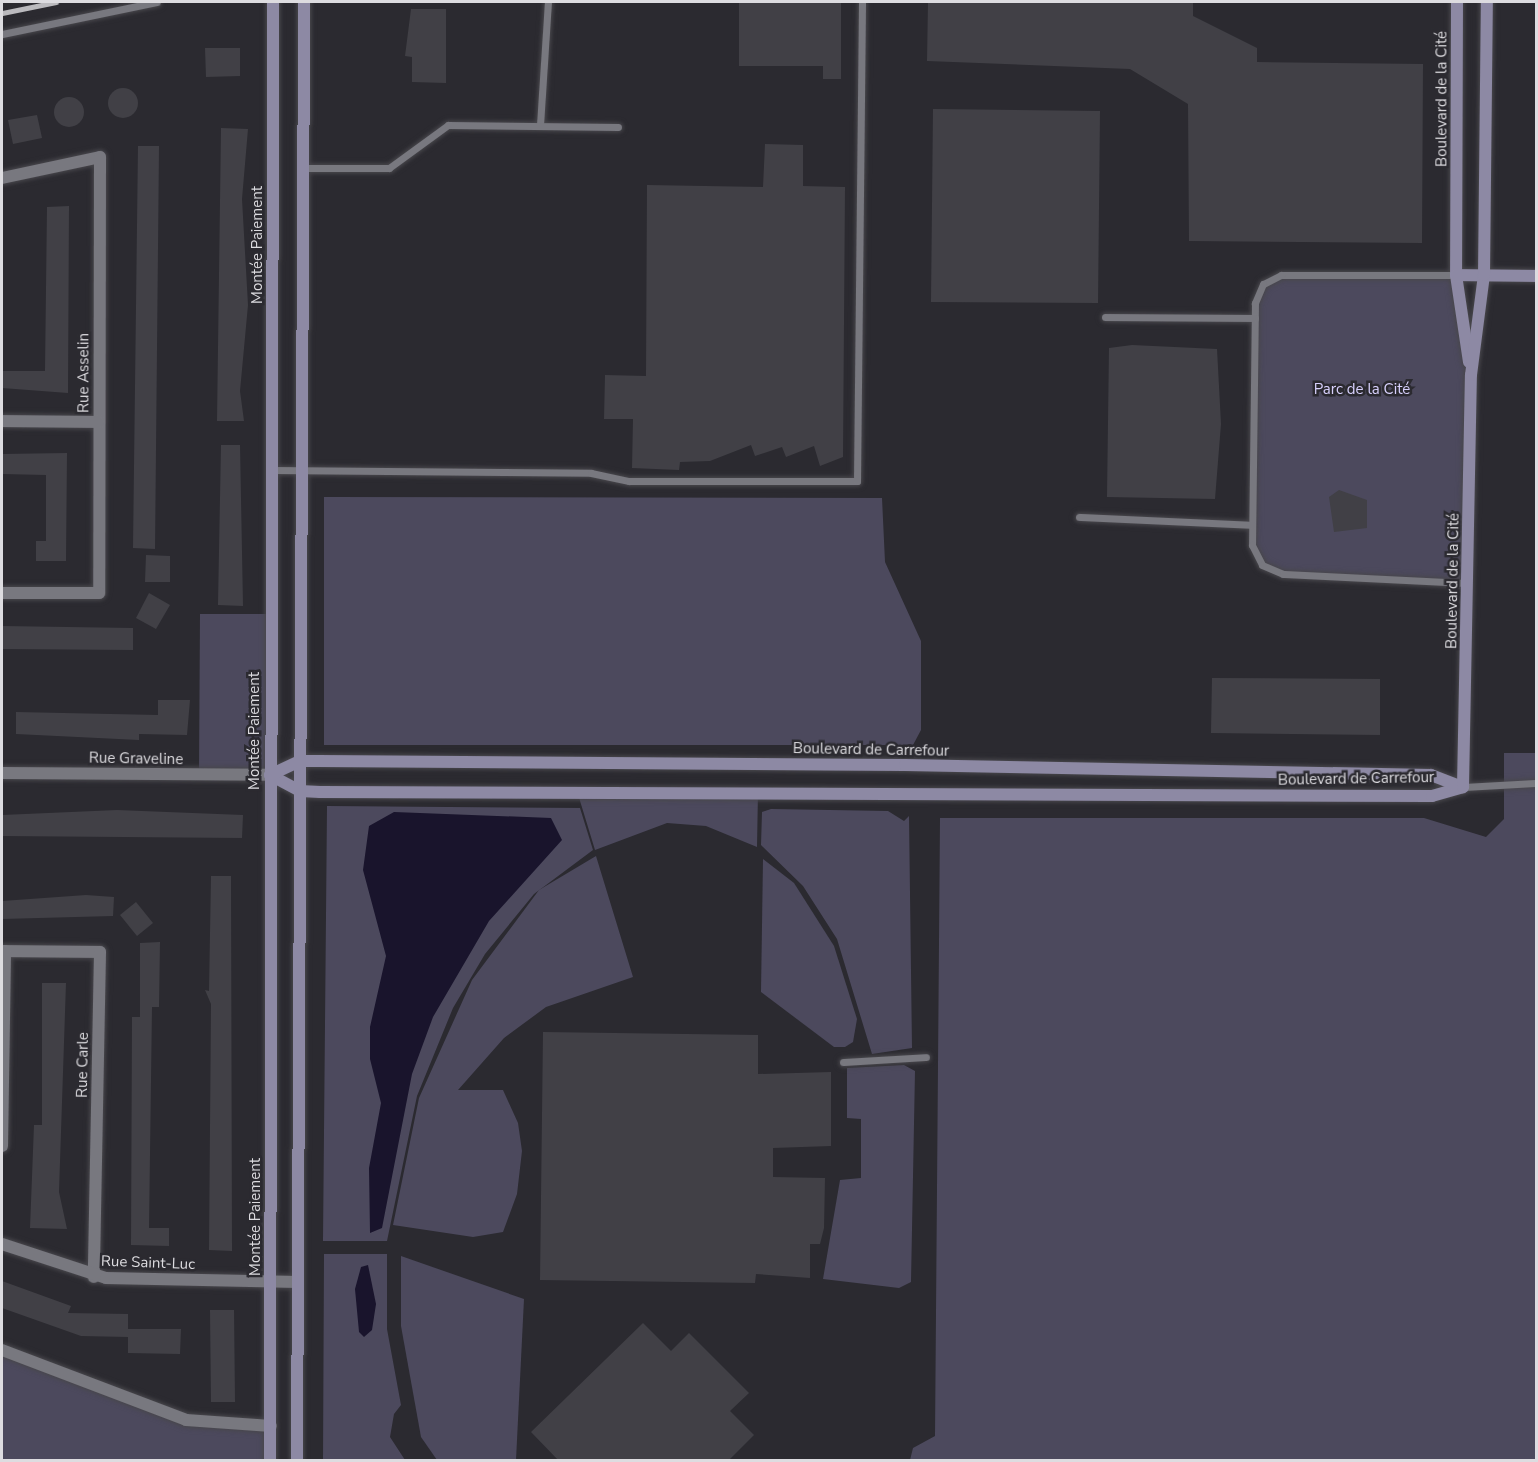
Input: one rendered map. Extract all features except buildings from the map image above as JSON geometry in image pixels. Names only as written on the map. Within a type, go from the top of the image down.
[{"type":"street","name":"Montée Paiement","points":[[270,1461],[273,2]]},
{"type":"street","points":[[297,1461],[304,2]]},
{"type":"street","name":"Boulevard de la Cité","points":[[1457,2],[1456,275],[1471,375]]},
{"type":"street","name":"Boulevard de la Cité","points":[[1463,786],[1471,375],[1485,275],[1487,2]]},
{"type":"street","name":"Rue Asselin","points":[[2,178],[100,157],[99,593],[2,593]]},
{"type":"street","points":[[1456,275],[1536,276]]},
{"type":"street","points":[[2,421],[98,422]]},
{"type":"street","points":[[270,775],[300,761]]},
{"type":"street","name":"Boulevard de Carrefour","points":[[300,761],[1431,775],[1463,786]]},
{"type":"street","name":"Rue Graveline","points":[[2,773],[270,775]]},
{"type":"street","points":[[270,775],[300,791]]},
{"type":"street","name":"Boulevard de Carrefour","points":[[300,791],[1432,796],[1463,786]]},
{"type":"street","points":[[2,1146],[3,951]]},
{"type":"street","name":"Rue Carle","points":[[3,951],[100,952],[94,1277]]},
{"type":"street","name":"Rue Saint-Luc","points":[[2,1244],[94,1277],[298,1282]]},
{"type":"street","points":[[2,1350],[176,1418],[271,1426]]},
{"type":"lane","points":[[2,34],[157,2]]},
{"type":"lane","points":[[540,125],[548,2]]},
{"type":"lane","points":[[272,470],[591,473],[629,481],[857,481],[862,2]]},
{"type":"lane","points":[[304,168],[389,168],[448,125],[618,127]]},
{"type":"lane","points":[[1456,275],[1281,275],[1271,278],[1257,293],[1252,525],[1255,556],[1272,572],[1468,583]]},
{"type":"lane","points":[[1105,317],[1255,318]]},
{"type":"lane","points":[[1079,517],[1252,525]]},
{"type":"lane","points":[[1463,786],[1536,783]]},
{"type":"lane","points":[[843,1062],[926,1057]]},
{"type":"green space","name":"Parc de la Cité","points":[[1456,275],[1471,375],[1468,583],[1283,574],[1262,565],[1252,545],[1255,303],[1271,278]]},
{"type":"green space","points":[[324,497],[882,498],[885,562],[921,641],[921,730],[913,745],[324,745]]},
{"type":"green space","points":[[200,614],[271,614],[270,775],[199,775]]},
{"type":"green space","points":[[1504,753],[1536,753],[1536,1460],[910,1460],[913,1448],[935,1436],[940,818],[1424,818],[1486,837],[1504,819]]},
{"type":"green space","points":[[577,791],[758,792],[757,847],[706,826],[667,823],[595,850]]},
{"type":"green space","points":[[327,806],[580,808],[593,850],[534,894],[485,954],[453,1008],[417,1096],[387,1241],[323,1241]]},
{"type":"green space","points":[[771,809],[888,811],[904,821],[909,816],[912,1048],[872,1054],[837,939],[803,886],[761,845],[762,812]]},
{"type":"green space","points":[[596,856],[633,977],[546,1007],[504,1038],[458,1090],[503,1090],[518,1123],[522,1151],[517,1194],[503,1232],[473,1237],[393,1225],[419,1098],[472,980],[539,890]]},
{"type":"green space","points":[[763,859],[794,883],[834,946],[857,1019],[853,1042],[845,1047],[834,1047],[761,992]]},
{"type":"green space","points":[[904,1065],[915,1071],[911,1282],[899,1288],[823,1279],[840,1180],[861,1178],[861,1119],[847,1118],[847,1068]]},
{"type":"green space","points":[[324,1254],[387,1254],[387,1329],[401,1405],[394,1414],[390,1437],[405,1460],[323,1460]]},
{"type":"green space","points":[[401,1256],[524,1299],[516,1460],[437,1460],[421,1437],[401,1326]]},
{"type":"green space","points":[[2,1350],[166,1415],[271,1426],[270,1460],[2,1460]]},
{"type":"shaded area","points":[[394,812],[551,818],[562,840],[489,921],[433,1017],[412,1074],[382,1228],[370,1233],[369,1168],[381,1103],[370,1059],[370,1027],[386,956],[363,870],[369,826]]},
{"type":"shaded area","points":[[368,1265],[376,1304],[372,1330],[364,1337],[359,1332],[355,1289],[361,1267]]},
{"type":"railway","points":[[2,13],[56,2]]}]
